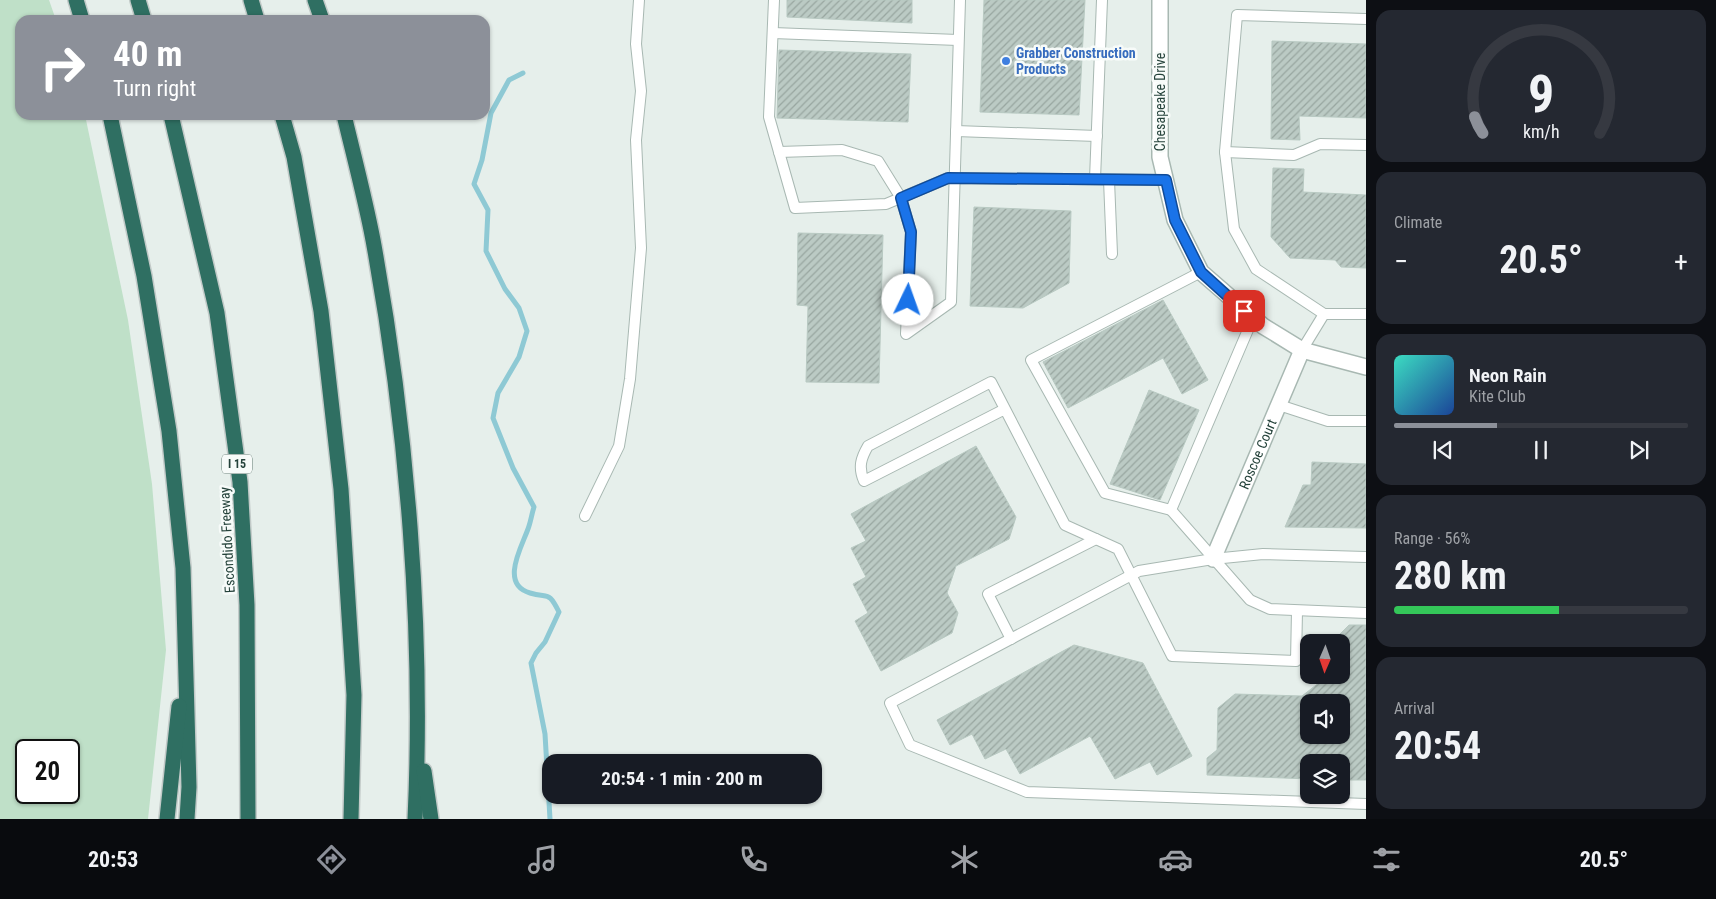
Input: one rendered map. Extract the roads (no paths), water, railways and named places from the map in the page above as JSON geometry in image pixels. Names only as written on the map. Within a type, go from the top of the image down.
[{"type":"highway","points":[[76,0],[80,15]]},
{"type":"highway","points":[[138,0],[142,15]]},
{"type":"highway","points":[[250,0],[255,15]]},
{"type":"highway","points":[[316,0],[320,15]]},
{"type":"highway","points":[[111,120],[144,276],[169,431],[183,568],[189,787],[187,819]]},
{"type":"highway","name":"Escondido Freeway","points":[[172,120],[217,313],[240,482],[247,605],[248,819]]},
{"type":"highway","points":[[283,120],[294,158],[321,311],[341,489],[354,695],[351,819]]},
{"type":"highway","points":[[345,120],[373,238],[386,318],[408,520],[418,672],[419,735],[415,819]]},
{"type":"highway","points":[[168,819],[186,637]]},
{"type":"highway","points":[[419,735],[431,819]]},
{"type":"street","name":"Chesapeake Drive","points":[[1160,0],[1160,157],[1175,220],[1201,272],[1253,318],[1302,350],[1366,367]]},
{"type":"street","name":"Roscoe Court","points":[[1213,559],[1302,350]]},
{"type":"lane","points":[[585,516],[619,446],[630,379],[641,248],[636,140],[641,91],[636,44],[639,0]]},
{"type":"lane","points":[[774,0],[769,117],[795,208],[886,204],[948,178],[1166,180]]},
{"type":"lane","points":[[779,152],[842,150],[878,161],[901,198],[911,232],[906,334],[951,302],[960,0]]},
{"type":"lane","points":[[1095,179],[1102,0]]},
{"type":"lane","points":[[1366,19],[1237,15],[1225,152],[1234,229],[1256,269],[1324,314],[1366,314]]},
{"type":"lane","points":[[772,33],[958,40]]},
{"type":"lane","points":[[956,131],[1097,136]]},
{"type":"lane","points":[[1225,152],[1294,155],[1320,144],[1366,145]]},
{"type":"lane","points":[[1109,180],[1112,254]]},
{"type":"lane","points":[[1201,272],[1031,360],[1105,493],[1171,510],[1250,600],[1270,610],[1366,613]]},
{"type":"lane","points":[[1302,350],[1324,314]]},
{"type":"lane","points":[[1171,510],[1253,318]]},
{"type":"lane","points":[[1005,409],[864,481],[860,474],[860,458],[868,446],[991,382],[1005,409],[1065,525],[1118,549],[1172,656],[1296,661],[1297,611]]},
{"type":"lane","points":[[1279,405],[1328,421],[1366,421]]},
{"type":"lane","points":[[1011,639],[988,594],[1096,539]]},
{"type":"lane","points":[[1366,557],[1263,554],[1213,559],[1139,571],[890,703],[910,744],[1027,792],[1366,804]]},
{"type":"waterway","points":[[490,118],[509,80],[523,73]]},
{"type":"waterway","points":[[490,120],[482,160],[474,184],[488,210],[486,251],[505,289],[519,308],[527,331],[519,357],[498,393],[493,418],[513,468],[534,507],[514,572],[516,581],[521,588],[536,595],[547,596],[559,612],[545,642],[531,663],[545,734],[550,819]]},
{"type":"place","name":"Grabber Construction Products","points":[[1006,61]]}]
